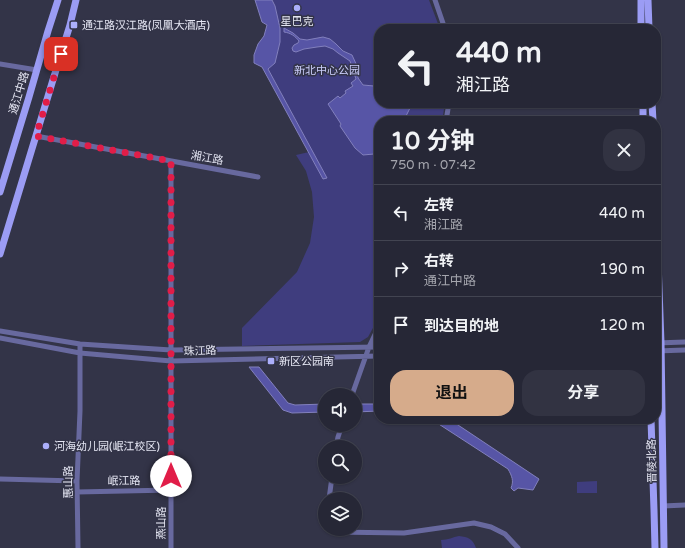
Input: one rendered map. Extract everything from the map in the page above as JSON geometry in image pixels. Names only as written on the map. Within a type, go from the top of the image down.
[{"type":"main road","name":"通江中路","points":[[0,192],[58,0]]},
{"type":"main road","points":[[0,254],[70,25],[76,0]]},
{"type":"main road","points":[[641,0],[641,24]]},
{"type":"main road","points":[[648,0],[649,24]]},
{"type":"main road","name":"晋陵北路","points":[[661,413],[664,548]]},
{"type":"main road","name":"晋陵北路","points":[[651,424],[655,548]]},
{"type":"street","points":[[435,0],[443,24]]},
{"type":"street","points":[[0,64],[37,70]]},
{"type":"street","name":"湘江路","points":[[36,136],[258,177]]},
{"type":"street","name":"燕山路","points":[[171,161],[171,548]]},
{"type":"street","name":"珠江路","points":[[0,331],[80,344],[171,350],[374,347]]},
{"type":"street","points":[[355,388],[374,336]]},
{"type":"street","name":"珠江路","points":[[0,338],[80,353],[171,361],[374,356]]},
{"type":"street","points":[[661,343],[685,342]]},
{"type":"street","name":"惠山路","points":[[78,548],[77,481],[80,411],[80,344]]},
{"type":"street","points":[[661,351],[685,350]]},
{"type":"street","points":[[0,479],[77,481]]},
{"type":"street","name":"岷江路","points":[[77,492],[171,490]]},
{"type":"street","points":[[664,506],[685,505]]},
{"type":"street","points":[[362,532],[404,533],[474,524],[491,527],[505,534],[518,548]]},
{"type":"green space","name":"新北中心公园","points":[[272,0],[429,0],[438,24],[374,24],[374,108],[444,108],[443,116],[374,116],[374,326],[368,337],[360,342],[242,346],[242,328],[297,272],[310,243],[314,217],[312,192],[306,171],[296,155],[309,152],[323,179],[326,178],[268,69],[275,6]]},
{"type":"green space","points":[[597,481],[597,493],[577,493],[577,482]]},
{"type":"green space","points":[[459,536],[470,539],[476,548],[442,548],[441,540]]},
{"type":"shaded area","points":[[255,0],[272,0],[275,6],[280,28],[280,42],[275,63],[268,69],[327,178],[323,179],[262,67],[254,63],[254,55],[258,44],[264,36],[267,25],[262,22]]},
{"type":"shaded area","points":[[284,28],[300,39],[307,40],[323,37],[330,39],[343,51],[352,55],[357,66],[358,78],[363,85],[374,86],[374,108],[410,108],[406,116],[374,116],[374,154],[363,155],[355,148],[340,126],[341,124],[328,104],[338,96],[340,98],[346,93],[345,91],[353,86],[351,83],[356,79],[350,61],[333,49],[325,46],[304,49],[296,52],[293,51],[292,48],[299,41],[293,35],[284,32]]},
{"type":"shaded area","points":[[249,367],[259,367],[288,403],[295,405],[318,404],[318,412],[292,413],[283,410]]},
{"type":"shaded area","points":[[362,404],[374,404],[374,411],[362,412]]},
{"type":"shaded area","points":[[439,424],[456,424],[539,479],[533,490],[518,488],[514,491],[511,488],[512,478],[508,469]]},
{"type":"place","name":"星巴克","points":[[297,8]]},
{"type":"place","name":"通江路汉江路(凤凰大酒店)","points":[[74,25]]},
{"type":"place","name":"新区公园南","points":[[271,361]]},
{"type":"place","name":"河海幼儿园(岷江校区)","points":[[46,446]]},
{"type":"route","points":[[61,54],[36,136],[171,161],[171,476]]}]
